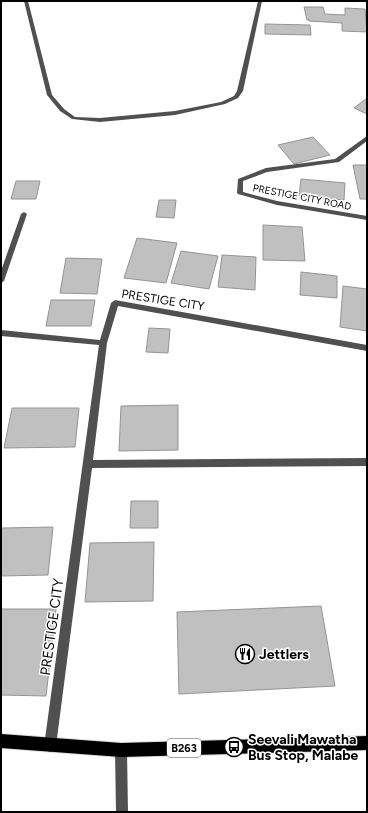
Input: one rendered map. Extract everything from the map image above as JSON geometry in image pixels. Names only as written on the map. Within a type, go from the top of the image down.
[{"type":"main road","name":"B263","points":[[1,741],[50,746],[120,750],[367,743]]},
{"type":"street","points":[[26,1],[50,95],[62,110],[74,118],[100,120],[175,113],[223,103],[236,97],[240,91],[260,1]]},
{"type":"street","name":"PRESTIGE CITY ROAD","points":[[367,138],[337,161],[266,170],[240,180],[240,193],[277,203],[367,218]]},
{"type":"street","points":[[1,281],[24,214]]},
{"type":"street","name":"PRESTIGE CITY","points":[[50,746],[103,343],[115,303],[367,348]]},
{"type":"street","points":[[1,333],[103,343]]},
{"type":"street","points":[[88,464],[367,462]]},
{"type":"street","points":[[120,750],[122,812]]},
{"type":"building","points":[[304,7],[323,7],[325,14],[345,15],[345,8],[365,9],[367,32],[342,31],[342,23],[309,21],[307,20]]},
{"type":"building","points":[[265,24],[310,25],[311,35],[265,34]]},
{"type":"building","points":[[367,98],[367,114],[354,108]]},
{"type":"building","points":[[313,137],[330,155],[294,164],[278,145]]},
{"type":"building","points":[[353,165],[367,165],[367,199],[360,199]]},
{"type":"building","points":[[301,179],[345,183],[344,200],[299,196]]},
{"type":"building","points":[[16,181],[40,181],[36,199],[11,199]]},
{"type":"building","points":[[159,200],[176,200],[174,218],[156,217]]},
{"type":"building","points":[[263,225],[302,227],[305,261],[263,260]]},
{"type":"building","points":[[137,238],[177,243],[166,283],[124,278]]},
{"type":"building","points":[[181,251],[218,256],[209,289],[171,283]]},
{"type":"building","points":[[222,255],[256,257],[255,290],[218,287]]},
{"type":"building","points":[[66,258],[102,259],[97,294],[60,293]]},
{"type":"building","points":[[301,272],[337,276],[337,298],[300,295]]},
{"type":"building","points":[[343,286],[367,289],[367,331],[340,327]]},
{"type":"building","points":[[51,300],[95,300],[91,326],[46,326]]},
{"type":"building","points":[[149,328],[170,329],[168,353],[146,352]]},
{"type":"building","points":[[178,405],[178,450],[119,451],[121,406]]},
{"type":"building","points":[[12,408],[79,408],[75,447],[4,448]]},
{"type":"building","points":[[131,501],[158,501],[158,528],[130,528]]},
{"type":"building","points":[[53,527],[48,575],[1,576],[1,528]]},
{"type":"building","points":[[154,542],[153,601],[85,602],[90,543]]},
{"type":"building","points":[[321,606],[335,686],[179,694],[177,612]]},
{"type":"building","points":[[1,609],[56,609],[46,696],[1,695]]},
{"type":"place","name":"Jettlers","points":[[245,654]]},
{"type":"place","name":"Seevali Mawatha Bus Stop, Malabe","points":[[234,747]]}]
